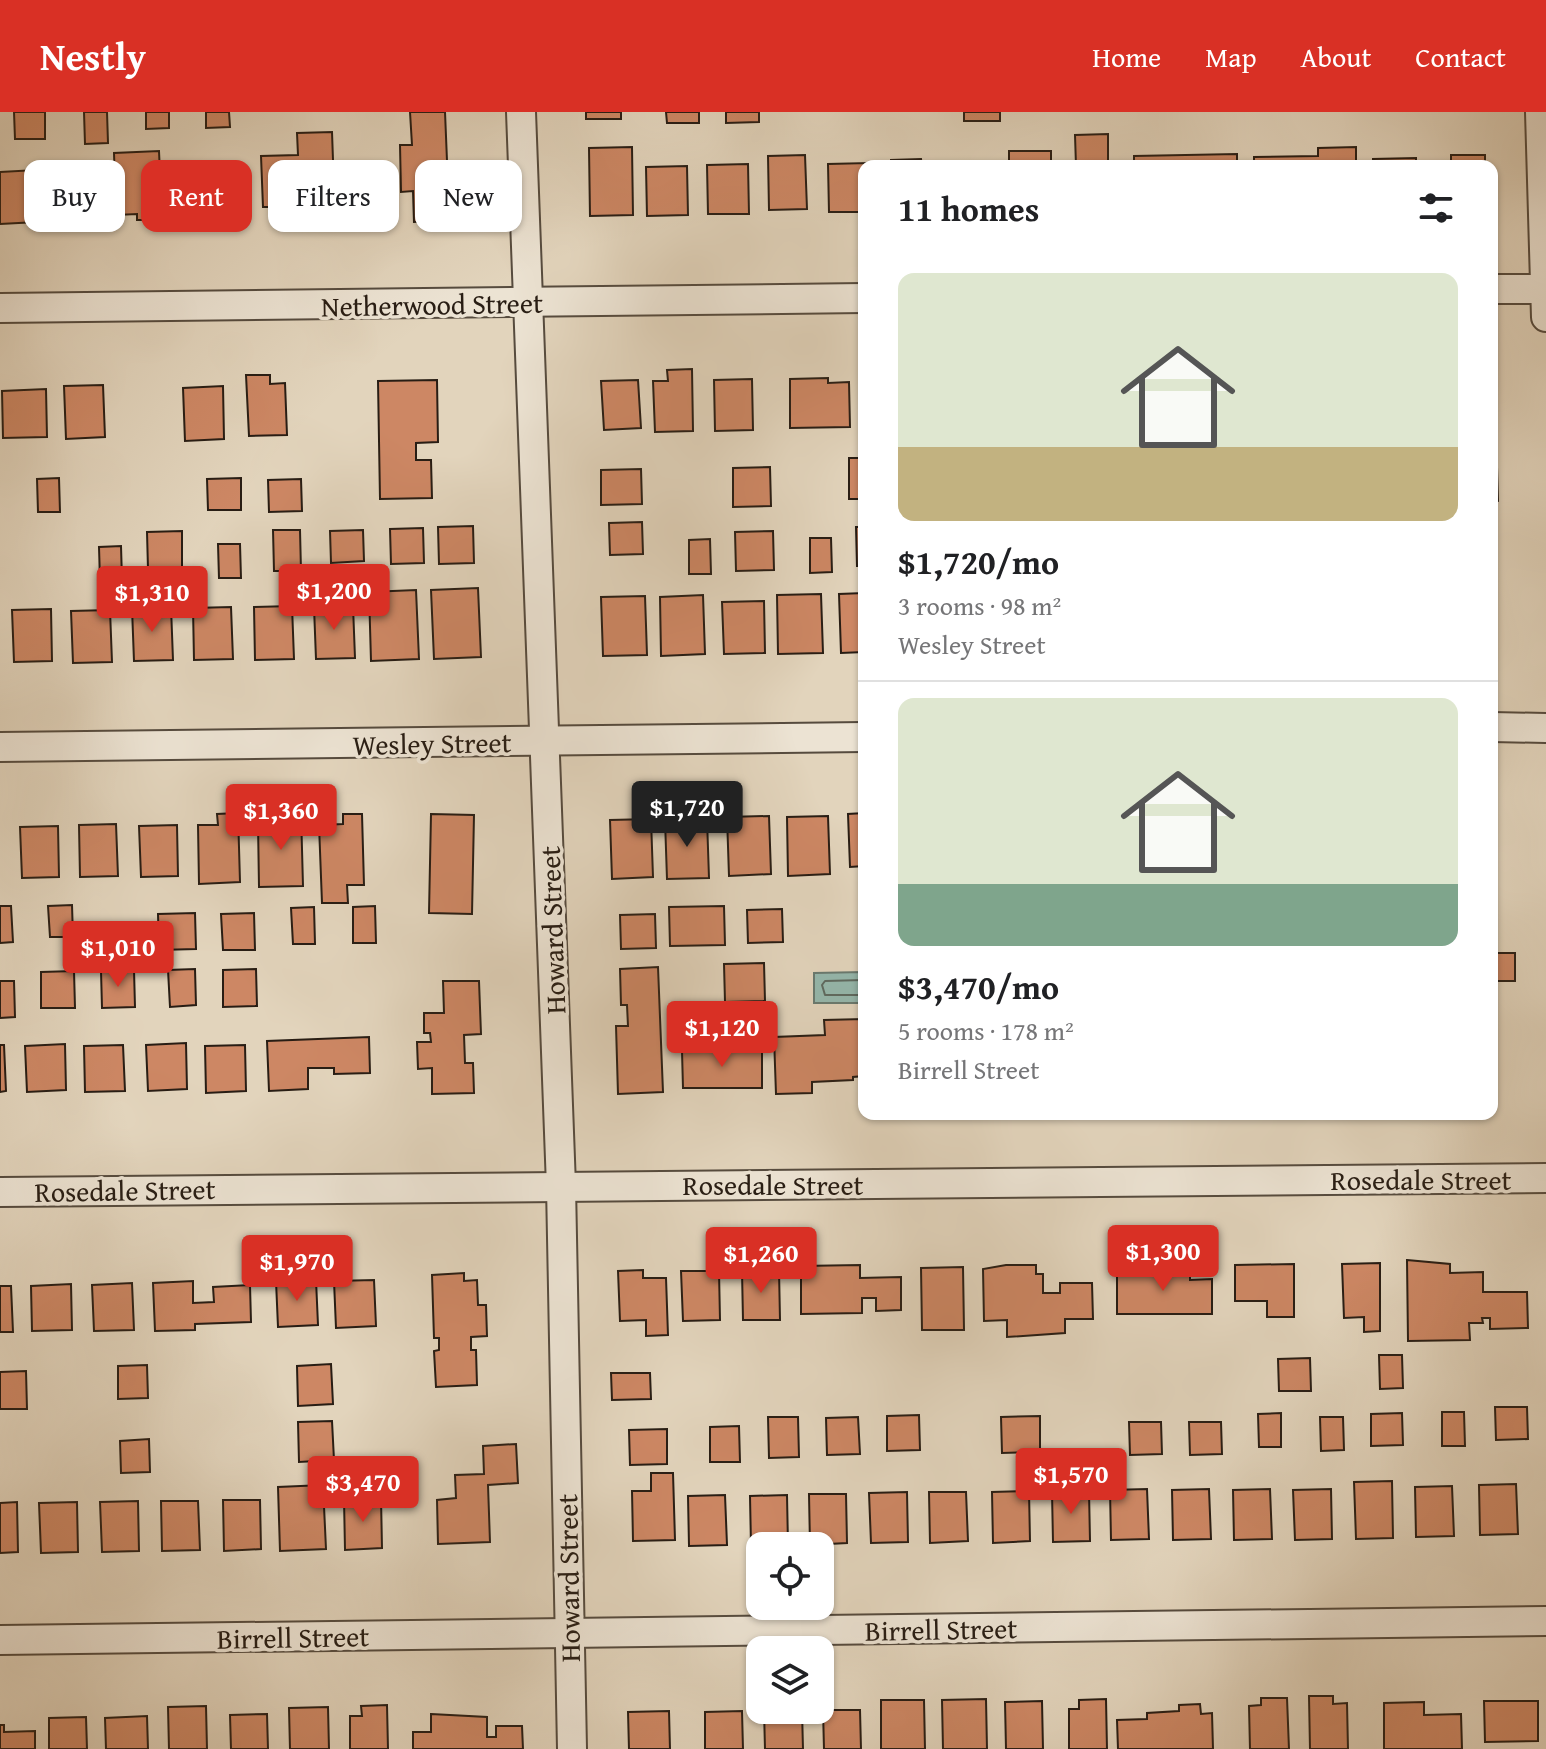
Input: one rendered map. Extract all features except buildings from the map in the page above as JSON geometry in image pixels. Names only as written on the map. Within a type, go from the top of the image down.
[{"type":"street","name":"Howard Street","points":[[521,112],[561,1186],[572,1749]]},
{"type":"street","points":[[1498,290],[1545,298],[1540,112]]},
{"type":"street","name":"Netherwood Street","points":[[0,308],[858,298]]},
{"type":"street","points":[[1498,727],[1546,728]]},
{"type":"street","name":"Wesley Street","points":[[0,747],[858,737]]},
{"type":"street","name":"Rosedale Street","points":[[0,1192],[1546,1178]]},
{"type":"street","name":"Birrell Street","points":[[0,1640],[1546,1621]]},
{"type":"water","points":[[858,972],[858,1003],[814,1003],[814,973]]}]
